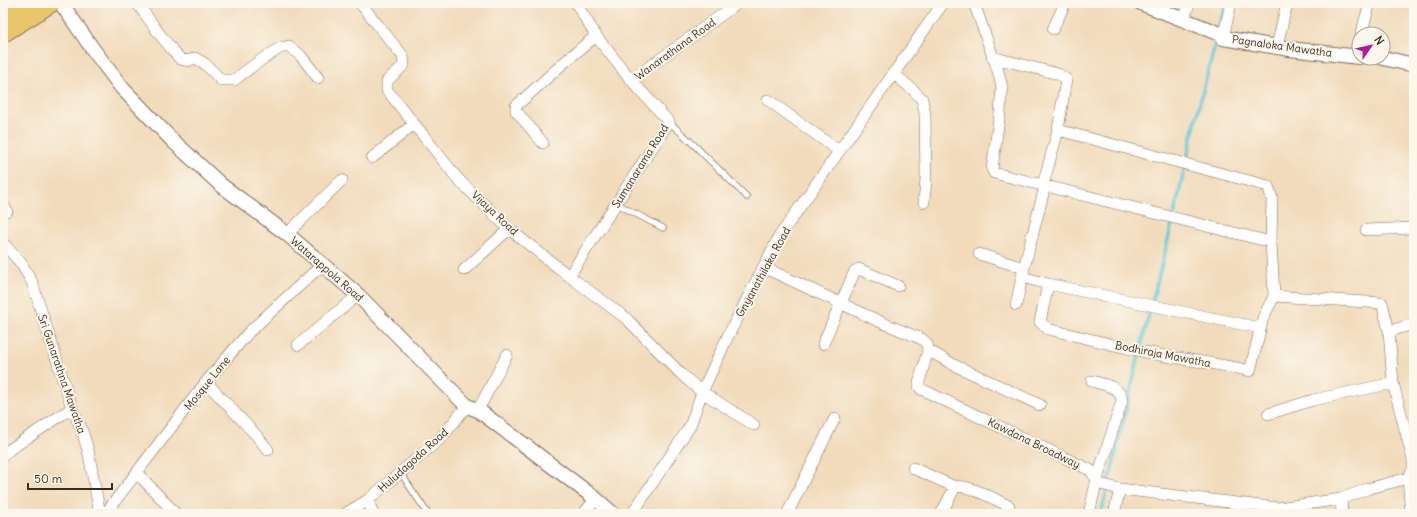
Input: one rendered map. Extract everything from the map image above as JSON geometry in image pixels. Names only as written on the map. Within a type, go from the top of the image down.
[{"type":"highway","points":[[3,15],[23,3]]},
{"type":"highway","points":[[3,33],[51,3]]},
{"type":"street","name":"Watarappola Road","points":[[61,3],[122,88],[173,141],[221,185],[287,234],[358,295],[472,408],[596,499],[613,514]]},
{"type":"street","points":[[138,3],[161,36],[180,59],[188,61],[195,58],[204,63],[222,80],[234,80],[260,60],[280,48],[289,46],[301,56],[318,78]]},
{"type":"street","name":"Vijaya Road","points":[[360,3],[403,56],[404,65],[387,81],[387,90],[458,179],[509,229],[627,319],[681,374],[702,392],[754,425]]},
{"type":"street","name":"Sumanarama Road","points":[[569,276],[669,122],[631,80],[596,36],[576,3]]},
{"type":"street","name":"Wanarathana Road","points":[[631,80],[738,3]]},
{"type":"street","name":"Gnyanathilaka Road","points":[[632,514],[690,426],[702,392],[728,336],[779,237],[943,3]]},
{"type":"street","points":[[974,3],[998,71],[1002,87],[992,169],[994,173],[1271,242]]},
{"type":"street","points":[[1054,29],[1065,3]]},
{"type":"street","name":"Pagnaloka Mawatha","points":[[1140,3],[1222,36],[1277,46],[1351,56]]},
{"type":"street","points":[[1184,21],[1189,3]]},
{"type":"street","points":[[1222,36],[1231,3]]},
{"type":"street","points":[[1277,46],[1287,3]]},
{"type":"street","points":[[1363,26],[1370,3]]},
{"type":"street","points":[[543,143],[516,111],[516,106],[596,36]]},
{"type":"street","points":[[992,57],[1058,74],[1066,80],[1058,130],[1043,185],[1043,194],[1016,305]]},
{"type":"street","points":[[1391,60],[1414,65]]},
{"type":"street","points":[[893,73],[922,99],[925,114],[926,165],[924,202]]},
{"type":"street","points":[[768,100],[839,151]]},
{"type":"street","points":[[372,158],[414,124]]},
{"type":"street","points":[[1058,130],[1268,186],[1272,198],[1271,242],[1274,296],[1382,303],[1389,331],[1393,383],[1414,460],[1413,470],[1408,478],[1411,514]]},
{"type":"street","points":[[287,234],[342,180]]},
{"type":"street","points":[[1366,230],[1414,228]]},
{"type":"street","points":[[464,270],[509,229]]},
{"type":"street","name":"Sri Gunarathna Mawatha","points":[[3,243],[21,263],[32,282],[72,408],[81,428],[88,450],[100,514]]},
{"type":"street","points":[[979,254],[1048,284],[1260,328]]},
{"type":"street","name":"Mosque Lane","points":[[105,514],[206,382],[248,332],[323,264]]},
{"type":"street","points":[[763,267],[883,323],[922,339],[927,344],[928,350],[954,365],[1040,405]]},
{"type":"street","points":[[823,344],[855,271],[859,269],[898,286]]},
{"type":"street","name":"Bodhiraja Mawatha","points":[[1048,284],[1040,322],[1048,329],[1149,353],[1203,363],[1226,365],[1250,371],[1263,318],[1274,296]]},
{"type":"street","points":[[298,345],[358,295]]},
{"type":"street","points":[[1389,331],[1414,324]]},
{"type":"street","name":"Kawdana Broadway","points":[[928,350],[919,382],[921,389],[1090,470],[1098,481],[1116,488],[1278,511],[1341,499],[1367,489],[1408,478]]},
{"type":"street","name":"Huludagoda Road","points":[[373,514],[368,500],[441,438],[472,408],[507,355]]},
{"type":"street","points":[[1089,514],[1122,400],[1121,394],[1118,390],[1092,381]]},
{"type":"street","points":[[206,382],[256,435],[268,450]]},
{"type":"street","points":[[1268,414],[1313,400],[1393,383]]},
{"type":"street","points":[[3,456],[9,450],[72,408]]},
{"type":"street","points":[[787,514],[836,418]]},
{"type":"street","points":[[914,468],[955,487],[959,486],[969,488],[1009,506]]},
{"type":"street","points":[[137,473],[176,514]]},
{"type":"street","points":[[941,514],[955,487]]},
{"type":"street","points":[[1114,514],[1116,488]]},
{"type":"street","points":[[583,514],[596,499]]},
{"type":"street","points":[[1341,499],[1342,514]]},
{"type":"street","points":[[345,514],[368,500]]},
{"type":"lane","points":[[669,122],[747,197]]},
{"type":"lane","points":[[617,204],[663,228]]},
{"type":"lane","points":[[400,472],[428,514]]},
{"type":"waterway","points":[[1218,31],[1225,6]]},
{"type":"waterway","points":[[1101,514],[1217,37]]}]
